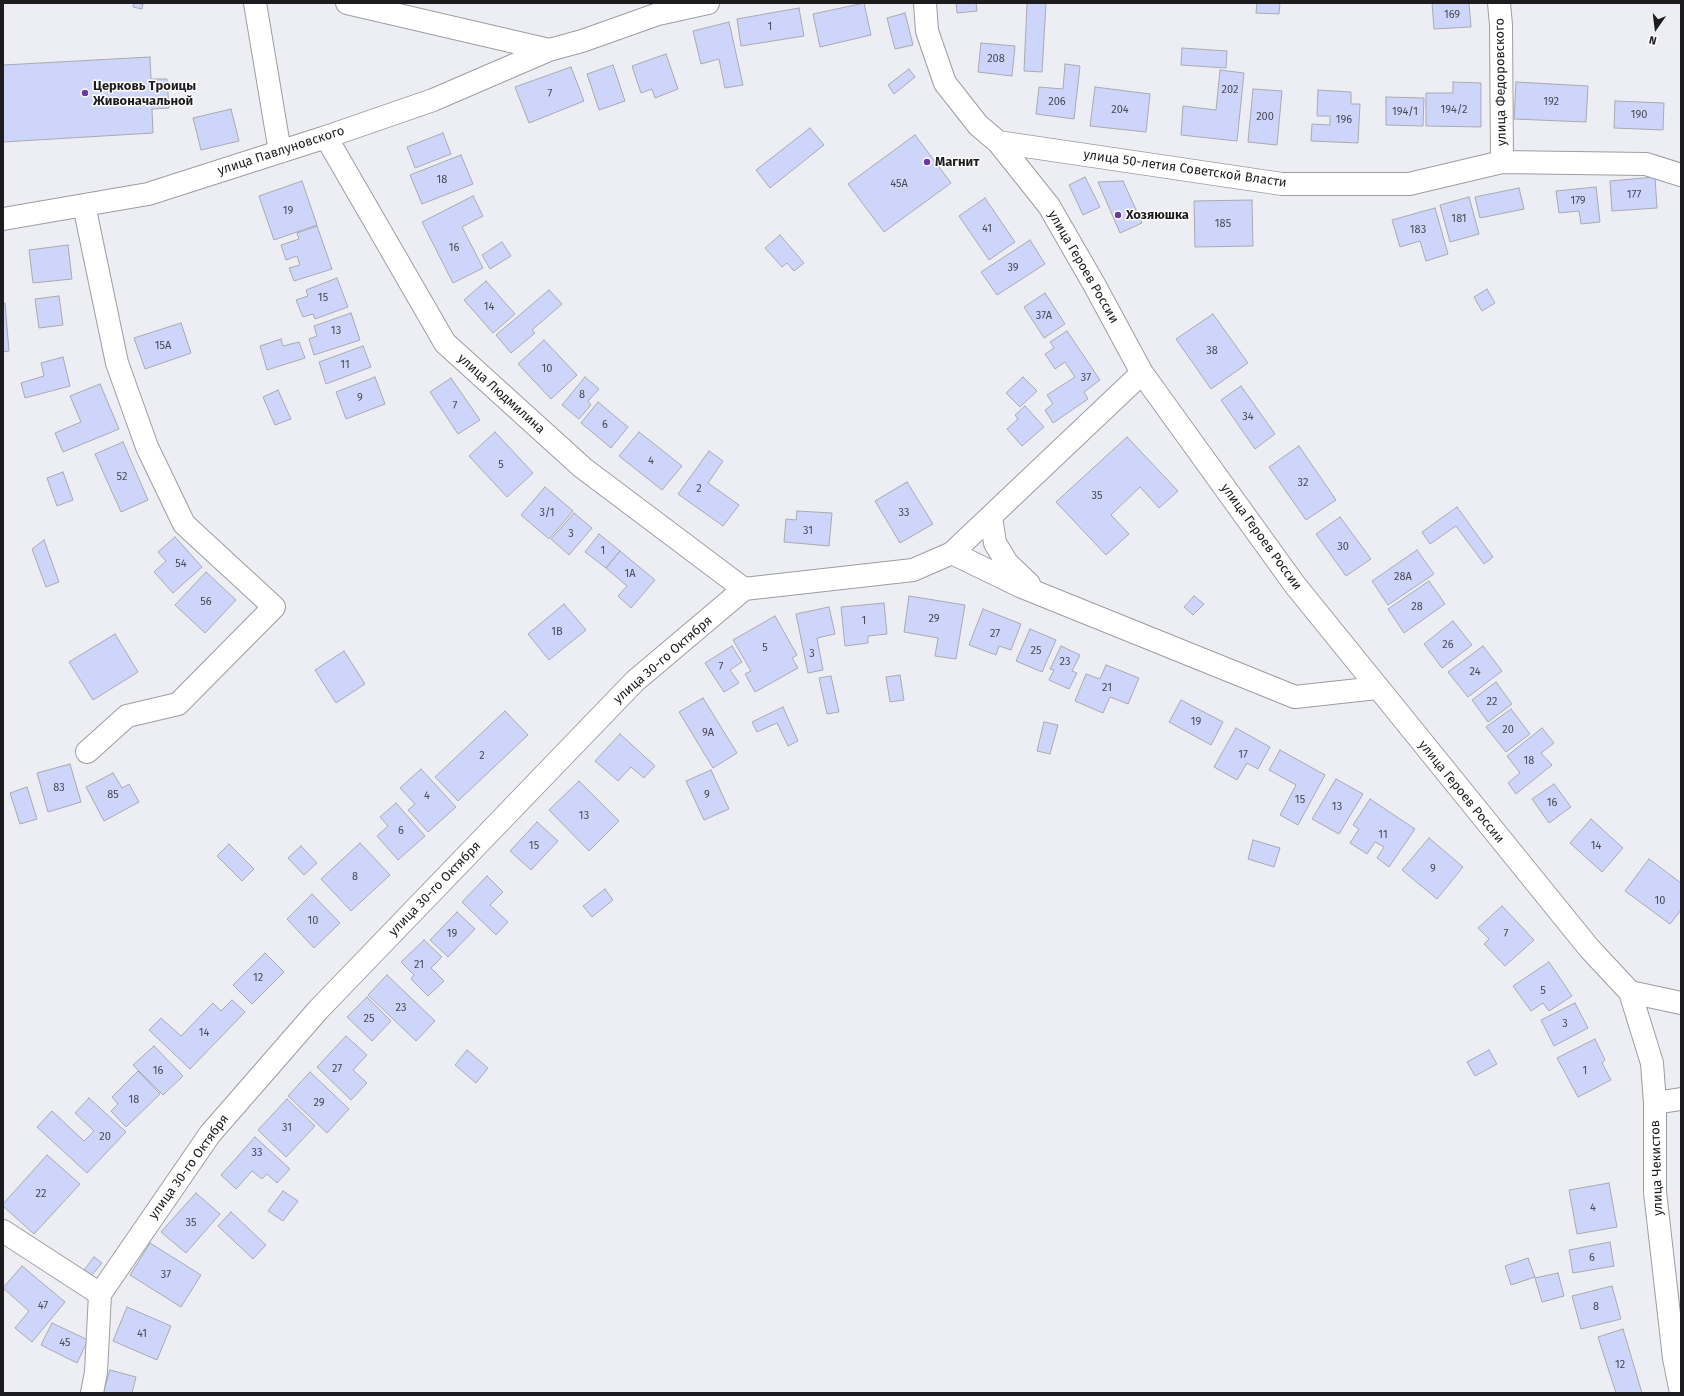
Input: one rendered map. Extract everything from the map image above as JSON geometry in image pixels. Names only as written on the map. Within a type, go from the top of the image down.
[{"type":"street","points":[[255,3],[280,152]]},
{"type":"street","name":"улица Павлуновского","points":[[347,3],[403,10],[549,50]]},
{"type":"street","name":"улица Павлуновского","points":[[3,219],[148,194],[326,137],[433,100],[549,50],[582,41],[658,14],[708,3]]},
{"type":"street","name":"улица Героев России","points":[[925,3],[927,31],[945,83],[978,125],[998,142],[1049,206],[1095,286],[1142,373],[1295,585],[1589,948],[1630,992]]},
{"type":"street","name":"улица Федоровского","points":[[1499,3],[1501,26],[1502,162]]},
{"type":"street","name":"улица Людмилина","points":[[326,137],[445,343],[583,468],[744,589]]},
{"type":"street","name":"улица 50-летия Советской Власти","points":[[998,142],[1282,184],[1409,184],[1502,162],[1646,164],[1681,176]]},
{"type":"street","points":[[84,205],[117,363],[146,446],[184,524],[274,607],[178,704],[128,716],[86,752]]},
{"type":"street","points":[[744,589],[913,570],[952,553],[1142,373]]},
{"type":"street","points":[[991,517],[995,543],[1007,563],[1038,593]]},
{"type":"street","points":[[952,553],[1038,593],[1295,697],[1377,688]]},
{"type":"street","name":"улица 30-го Октября","points":[[100,1294],[210,1134],[318,1010],[635,681],[744,589]]},
{"type":"street","points":[[1630,992],[1681,1003]]},
{"type":"street","name":"улица Чекистов","points":[[1630,992],[1652,1063],[1655,1103],[1655,1192],[1674,1358],[1681,1393]]},
{"type":"street","points":[[1655,1103],[1681,1098]]},
{"type":"street","points":[[3,1231],[100,1294],[96,1372],[92,1393]]},
{"type":"building","points":[[134,3],[143,4],[142,9],[133,7]]},
{"type":"building","points":[[864,3],[871,35],[820,47],[813,14]]},
{"type":"building","points":[[956,3],[976,3],[977,11],[957,13]]},
{"type":"building","points":[[1027,3],[1046,3],[1042,72],[1024,71]]},
{"type":"building","points":[[1257,3],[1280,3],[1279,14],[1256,13]]},
{"type":"building","points":[[1432,3],[1469,3],[1471,27],[1434,29]]},
{"type":"building","points":[[799,8],[804,36],[741,46],[737,19]]},
{"type":"building","points":[[905,13],[913,45],[895,49],[887,18]]},
{"type":"building","points":[[729,22],[743,85],[725,88],[719,59],[701,64],[693,31]]},
{"type":"building","points":[[981,43],[1015,46],[1012,76],[978,72]]},
{"type":"building","points":[[1182,48],[1227,51],[1226,68],[1181,65]]},
{"type":"building","points":[[666,54],[678,89],[655,98],[652,89],[641,93],[632,66]]},
{"type":"building","name":"Церковь Троицы Живоначальной","points":[[150,57],[151,79],[167,79],[169,108],[152,109],[153,133],[3,142],[3,65]]},
{"type":"building","points":[[1065,64],[1080,66],[1074,119],[1036,114],[1039,87],[1063,89]]},
{"type":"building","points":[[613,65],[625,101],[599,110],[587,74]]},
{"type":"building","points":[[571,67],[584,101],[529,123],[515,87]]},
{"type":"building","points":[[909,69],[915,77],[894,94],[888,85]]},
{"type":"building","points":[[1220,70],[1244,73],[1237,141],[1181,135],[1183,106],[1216,110]]},
{"type":"building","points":[[1453,82],[1481,83],[1481,127],[1426,126],[1426,93],[1453,93]]},
{"type":"building","points":[[1516,82],[1588,86],[1586,122],[1514,119]]},
{"type":"building","points":[[1095,87],[1150,94],[1146,132],[1090,126]]},
{"type":"building","points":[[1253,89],[1282,91],[1277,145],[1248,142]]},
{"type":"building","points":[[1318,90],[1351,92],[1351,104],[1360,104],[1358,143],[1311,141],[1312,124],[1330,125],[1330,116],[1317,116]]},
{"type":"building","points":[[1386,97],[1424,98],[1423,126],[1386,125]]},
{"type":"building","points":[[1615,101],[1664,103],[1663,130],[1614,128]]},
{"type":"building","points":[[231,109],[239,141],[201,150],[193,118]]},
{"type":"building","points":[[810,128],[824,145],[770,188],[756,170]]},
{"type":"building","points":[[443,133],[451,154],[415,168],[407,147]]},
{"type":"building","points":[[915,135],[951,183],[884,232],[848,184]]},
{"type":"building","points":[[461,155],[473,184],[422,204],[410,175]]},
{"type":"building","points":[[1085,177],[1100,207],[1083,215],[1069,185]]},
{"type":"building","points":[[1655,177],[1657,208],[1612,211],[1610,181]]},
{"type":"building","points":[[302,181],[317,225],[274,240],[259,196]]},
{"type":"building","points":[[1123,181],[1142,223],[1120,233],[1098,182]]},
{"type":"building","points":[[1596,187],[1600,222],[1581,224],[1579,211],[1559,213],[1556,191]]},
{"type":"building","points":[[1519,188],[1524,209],[1480,218],[1475,197]]},
{"type":"building","points":[[473,196],[483,216],[462,227],[483,268],[453,283],[422,222]]},
{"type":"building","points":[[1469,197],[1479,234],[1450,242],[1440,205]]},
{"type":"building","points":[[985,198],[1015,242],[989,260],[959,216]]},
{"type":"building","points":[[1252,200],[1253,246],[1195,247],[1194,201]]},
{"type":"building","points":[[1435,208],[1448,254],[1426,261],[1420,241],[1400,247],[1392,220]]},
{"type":"building","points":[[317,226],[332,269],[294,281],[289,268],[300,265],[297,256],[286,260],[281,245],[299,239],[297,233]]},
{"type":"building","points":[[780,235],[804,263],[794,271],[787,263],[782,267],[765,248]]},
{"type":"building","points":[[1030,240],[1045,264],[997,295],[981,272]]},
{"type":"building","points":[[502,242],[511,256],[490,269],[482,255]]},
{"type":"building","points":[[68,245],[72,279],[33,283],[29,250]]},
{"type":"building","points":[[337,278],[348,307],[315,319],[313,314],[303,317],[296,300],[308,296],[306,290]]},
{"type":"building","points":[[486,281],[515,314],[493,333],[464,300]]},
{"type":"building","points":[[1487,289],[1495,303],[1482,311],[1474,297]]},
{"type":"building","points":[[549,290],[562,304],[532,330],[535,333],[511,353],[496,335]]},
{"type":"building","points":[[1045,293],[1065,324],[1044,338],[1024,307]]},
{"type":"building","points":[[59,296],[63,325],[39,328],[35,299]]},
{"type":"building","points":[[3,303],[5,303],[9,351],[3,352]]},
{"type":"building","points":[[351,313],[360,340],[314,355],[309,339],[317,336],[314,326]]},
{"type":"building","points":[[1213,314],[1248,363],[1211,389],[1176,339]]},
{"type":"building","points":[[181,323],[191,353],[145,369],[134,338]]},
{"type":"building","points":[[1067,331],[1100,380],[1084,392],[1088,399],[1053,423],[1045,410],[1053,404],[1047,395],[1075,377],[1065,362],[1055,369],[1045,354],[1054,348],[1050,342]]},
{"type":"building","points":[[281,339],[283,346],[299,342],[305,358],[267,370],[260,346]]},
{"type":"building","points":[[544,340],[577,375],[551,399],[518,364]]},
{"type":"building","points":[[363,346],[371,367],[326,384],[319,362]]},
{"type":"building","points":[[63,357],[70,386],[25,398],[21,383],[44,376],[41,363]]},
{"type":"building","points":[[375,377],[385,404],[346,419],[336,392]]},
{"type":"building","points":[[585,377],[599,389],[588,401],[591,405],[579,419],[562,405]]},
{"type":"building","points":[[1023,377],[1037,391],[1020,407],[1006,393]]},
{"type":"building","points":[[451,378],[480,420],[458,434],[430,392]]},
{"type":"building","points":[[100,384],[119,429],[63,452],[55,433],[81,422],[70,396]]},
{"type":"building","points":[[1241,386],[1275,434],[1255,449],[1221,400]]},
{"type":"building","points":[[278,390],[291,419],[275,425],[263,397]]},
{"type":"building","points":[[598,402],[628,427],[611,448],[581,423]]},
{"type":"building","points":[[1025,406],[1044,427],[1022,446],[1007,429],[1018,419],[1015,415]]},
{"type":"building","points":[[495,432],[533,473],[507,497],[469,456]]},
{"type":"building","points":[[639,432],[682,466],[662,490],[619,456]]},
{"type":"building","points":[[1127,437],[1178,491],[1159,508],[1140,487],[1111,515],[1129,534],[1106,555],[1056,502]]},
{"type":"building","points":[[123,442],[148,500],[121,512],[95,454]]},
{"type":"building","points":[[1299,446],[1336,500],[1306,520],[1269,467]]},
{"type":"building","points":[[709,451],[723,461],[708,483],[739,505],[723,526],[678,494]]},
{"type":"building","points":[[63,472],[73,500],[57,506],[47,478]]},
{"type":"building","points":[[907,482],[933,524],[900,543],[875,501]]},
{"type":"building","points":[[545,487],[573,511],[549,539],[521,515]]},
{"type":"building","points":[[1457,507],[1493,557],[1484,564],[1456,526],[1430,544],[1422,532]]},
{"type":"building","points":[[797,511],[832,513],[829,546],[784,542],[786,519],[796,520]]},
{"type":"building","points":[[574,513],[592,528],[569,555],[551,539]]},
{"type":"building","points":[[1340,517],[1371,559],[1346,576],[1316,534]]},
{"type":"building","points":[[599,534],[620,551],[606,568],[585,552]]},
{"type":"building","points":[[175,537],[202,567],[173,593],[154,572],[166,561],[158,552]]},
{"type":"building","points":[[44,540],[59,582],[46,587],[32,549]]},
{"type":"building","points":[[1417,550],[1434,574],[1388,605],[1372,581]]},
{"type":"building","points":[[620,551],[655,580],[631,608],[618,596],[627,586],[606,568]]},
{"type":"building","points":[[206,572],[236,600],[205,633],[175,605]]},
{"type":"building","points":[[1429,581],[1445,604],[1404,633],[1388,609]]},
{"type":"building","points":[[909,596],[965,605],[956,659],[935,656],[938,638],[904,632]]},
{"type":"building","points":[[1194,596],[1204,604],[1193,615],[1184,607]]},
{"type":"building","points":[[884,603],[887,634],[868,636],[868,643],[845,646],[841,607]]},
{"type":"building","points":[[564,604],[586,630],[549,660],[528,634]]},
{"type":"building","points":[[829,607],[835,634],[817,638],[823,670],[808,673],[796,614]]},
{"type":"building","points":[[983,609],[1021,624],[1011,650],[999,646],[996,655],[969,645]]},
{"type":"building","points":[[775,616],[797,655],[792,658],[798,668],[755,692],[745,674],[751,671],[733,640]]},
{"type":"building","points":[[1453,621],[1472,645],[1442,668],[1424,644]]},
{"type":"building","points":[[1030,629],[1056,640],[1042,672],[1016,661]]},
{"type":"building","points":[[115,634],[138,672],[93,700],[69,662]]},
{"type":"building","points":[[732,646],[742,662],[730,670],[739,683],[724,692],[705,663]]},
{"type":"building","points":[[1061,646],[1080,655],[1072,671],[1077,673],[1069,689],[1049,680],[1054,670],[1050,669]]},
{"type":"building","points":[[1483,646],[1502,671],[1468,697],[1448,672]]},
{"type":"building","points":[[344,651],[365,684],[336,703],[315,670]]},
{"type":"building","points":[[1106,665],[1139,678],[1128,704],[1110,697],[1103,713],[1075,701],[1086,674],[1100,679]]},
{"type":"building","points":[[900,675],[904,700],[890,702],[886,677]]},
{"type":"building","points":[[831,676],[839,712],[827,714],[819,678]]},
{"type":"building","points":[[1496,682],[1512,704],[1488,722],[1472,700]]},
{"type":"building","points":[[703,698],[737,753],[713,768],[679,712]]},
{"type":"building","points":[[1181,700],[1223,722],[1211,745],[1169,722]]},
{"type":"building","points":[[783,707],[798,741],[788,746],[777,723],[757,732],[752,722]]},
{"type":"building","points":[[1511,709],[1530,734],[1506,752],[1486,727]]},
{"type":"building","points":[[505,711],[528,735],[458,801],[435,777]]},
{"type":"building","points":[[1044,722],[1058,725],[1050,754],[1037,751]]},
{"type":"building","points":[[1236,728],[1270,747],[1258,769],[1247,763],[1237,780],[1214,767]]},
{"type":"building","points":[[1542,728],[1554,743],[1541,753],[1552,765],[1516,794],[1508,783],[1520,773],[1507,756]]},
{"type":"building","points":[[620,734],[655,766],[644,778],[631,767],[618,781],[595,761]]},
{"type":"building","points":[[1280,750],[1325,775],[1298,825],[1280,815],[1296,785],[1269,770]]},
{"type":"building","points":[[70,764],[81,802],[48,812],[37,773]]},
{"type":"building","points":[[421,769],[456,807],[428,832],[408,810],[415,804],[400,788]]},
{"type":"building","points":[[711,770],[729,809],[704,820],[686,781]]},
{"type":"building","points":[[113,773],[122,788],[129,784],[139,802],[104,821],[86,787]]},
{"type":"building","points":[[1336,779],[1363,794],[1339,834],[1312,819]]},
{"type":"building","points":[[579,781],[619,821],[589,851],[549,810]]},
{"type":"building","points":[[1554,784],[1571,807],[1549,823],[1532,799]]},
{"type":"building","points":[[27,787],[37,819],[20,824],[10,793]]},
{"type":"building","points":[[1370,799],[1415,829],[1389,867],[1377,858],[1384,847],[1375,842],[1367,854],[1350,843],[1359,829],[1353,825]]},
{"type":"building","points":[[396,803],[425,836],[398,860],[377,836],[388,826],[380,817]]},
{"type":"building","points":[[1591,819],[1623,848],[1602,872],[1570,843]]},
{"type":"building","points":[[537,822],[558,841],[531,870],[510,851]]},
{"type":"building","points":[[1429,838],[1463,867],[1437,899],[1402,870]]},
{"type":"building","points":[[1253,840],[1280,848],[1274,867],[1248,859]]},
{"type":"building","points":[[360,843],[390,875],[351,911],[321,879]]},
{"type":"building","points":[[229,844],[254,869],[242,881],[217,856]]},
{"type":"building","points":[[301,846],[317,863],[304,875],[288,858]]},
{"type":"building","points":[[1649,859],[1681,883],[1681,910],[1670,924],[1625,891]]},
{"type":"building","points":[[487,876],[503,892],[490,905],[508,922],[496,935],[462,902]]},
{"type":"building","points":[[605,889],[613,900],[592,917],[583,906]]},
{"type":"building","points":[[312,894],[340,923],[314,948],[287,919]]},
{"type":"building","points":[[1502,906],[1534,940],[1505,966],[1484,944],[1489,939],[1478,928]]},
{"type":"building","points":[[457,912],[475,929],[448,957],[430,940]]},
{"type":"building","points":[[424,940],[442,957],[431,968],[444,981],[428,996],[411,979],[414,975],[401,962]]},
{"type":"building","points":[[265,953],[284,972],[252,1004],[233,985]]},
{"type":"building","points":[[1549,962],[1572,996],[1549,1011],[1543,1003],[1531,1011],[1513,986]]},
{"type":"building","points":[[387,975],[435,1021],[416,1041],[368,995]]},
{"type":"building","points":[[367,997],[391,1021],[372,1041],[347,1017]]},
{"type":"building","points":[[232,1000],[245,1012],[190,1069],[149,1030],[161,1018],[181,1036],[213,1003],[221,1011]]},
{"type":"building","points":[[1575,1003],[1588,1028],[1554,1046],[1541,1020]]},
{"type":"building","points":[[346,1036],[367,1055],[353,1070],[367,1083],[351,1100],[317,1067]]},
{"type":"building","points":[[1595,1039],[1605,1060],[1602,1063],[1611,1080],[1578,1097],[1557,1058]]},
{"type":"building","points":[[154,1046],[183,1076],[163,1095],[133,1065]]},
{"type":"building","points":[[467,1050],[488,1068],[476,1083],[455,1065]]},
{"type":"building","points":[[1489,1050],[1497,1064],[1475,1076],[1467,1062]]},
{"type":"building","points":[[138,1071],[160,1094],[126,1127],[111,1111],[118,1104],[112,1097]]},
{"type":"building","points":[[310,1072],[349,1109],[327,1133],[288,1096]]},
{"type":"building","points":[[89,1098],[126,1132],[87,1173],[37,1127],[52,1111],[84,1141],[94,1131],[75,1113]]},
{"type":"building","points":[[287,1099],[315,1126],[286,1157],[258,1130]]},
{"type":"building","points":[[255,1137],[290,1169],[277,1183],[267,1174],[262,1179],[252,1171],[236,1189],[221,1175]]},
{"type":"building","points":[[47,1155],[80,1184],[34,1234],[3,1206],[3,1204]]},
{"type":"building","points":[[1609,1183],[1617,1227],[1577,1234],[1569,1190]]},
{"type":"building","points":[[283,1191],[298,1201],[283,1221],[268,1211]]},
{"type":"building","points":[[196,1193],[220,1214],[186,1253],[161,1232]]},
{"type":"building","points":[[231,1212],[266,1245],[253,1259],[218,1226]]},
{"type":"building","points":[[1610,1242],[1614,1266],[1573,1273],[1569,1250]]},
{"type":"building","points":[[150,1243],[201,1275],[181,1307],[130,1275]]},
{"type":"building","points":[[94,1257],[102,1263],[92,1275],[84,1270]]},
{"type":"building","points":[[1528,1258],[1535,1277],[1511,1285],[1505,1266]]},
{"type":"building","points":[[22,1266],[65,1302],[32,1342],[15,1328],[29,1311],[3,1288]]},
{"type":"building","points":[[1558,1273],[1564,1296],[1542,1302],[1535,1278]]},
{"type":"building","points":[[1612,1286],[1621,1319],[1581,1329],[1572,1296]]},
{"type":"building","points":[[127,1307],[171,1326],[157,1360],[113,1341]]},
{"type":"building","points":[[52,1323],[88,1340],[77,1363],[41,1345]]},
{"type":"building","points":[[1623,1329],[1642,1393],[1616,1393],[1598,1337]]},
{"type":"building","points":[[110,1370],[136,1377],[132,1393],[103,1393]]},
{"type":"place","name":"Церковь Троицы Живоначальной","points":[[85,93]]},
{"type":"place","name":"Магнит","points":[[927,162]]},
{"type":"place","name":"Хозяюшка","points":[[1118,215]]}]
